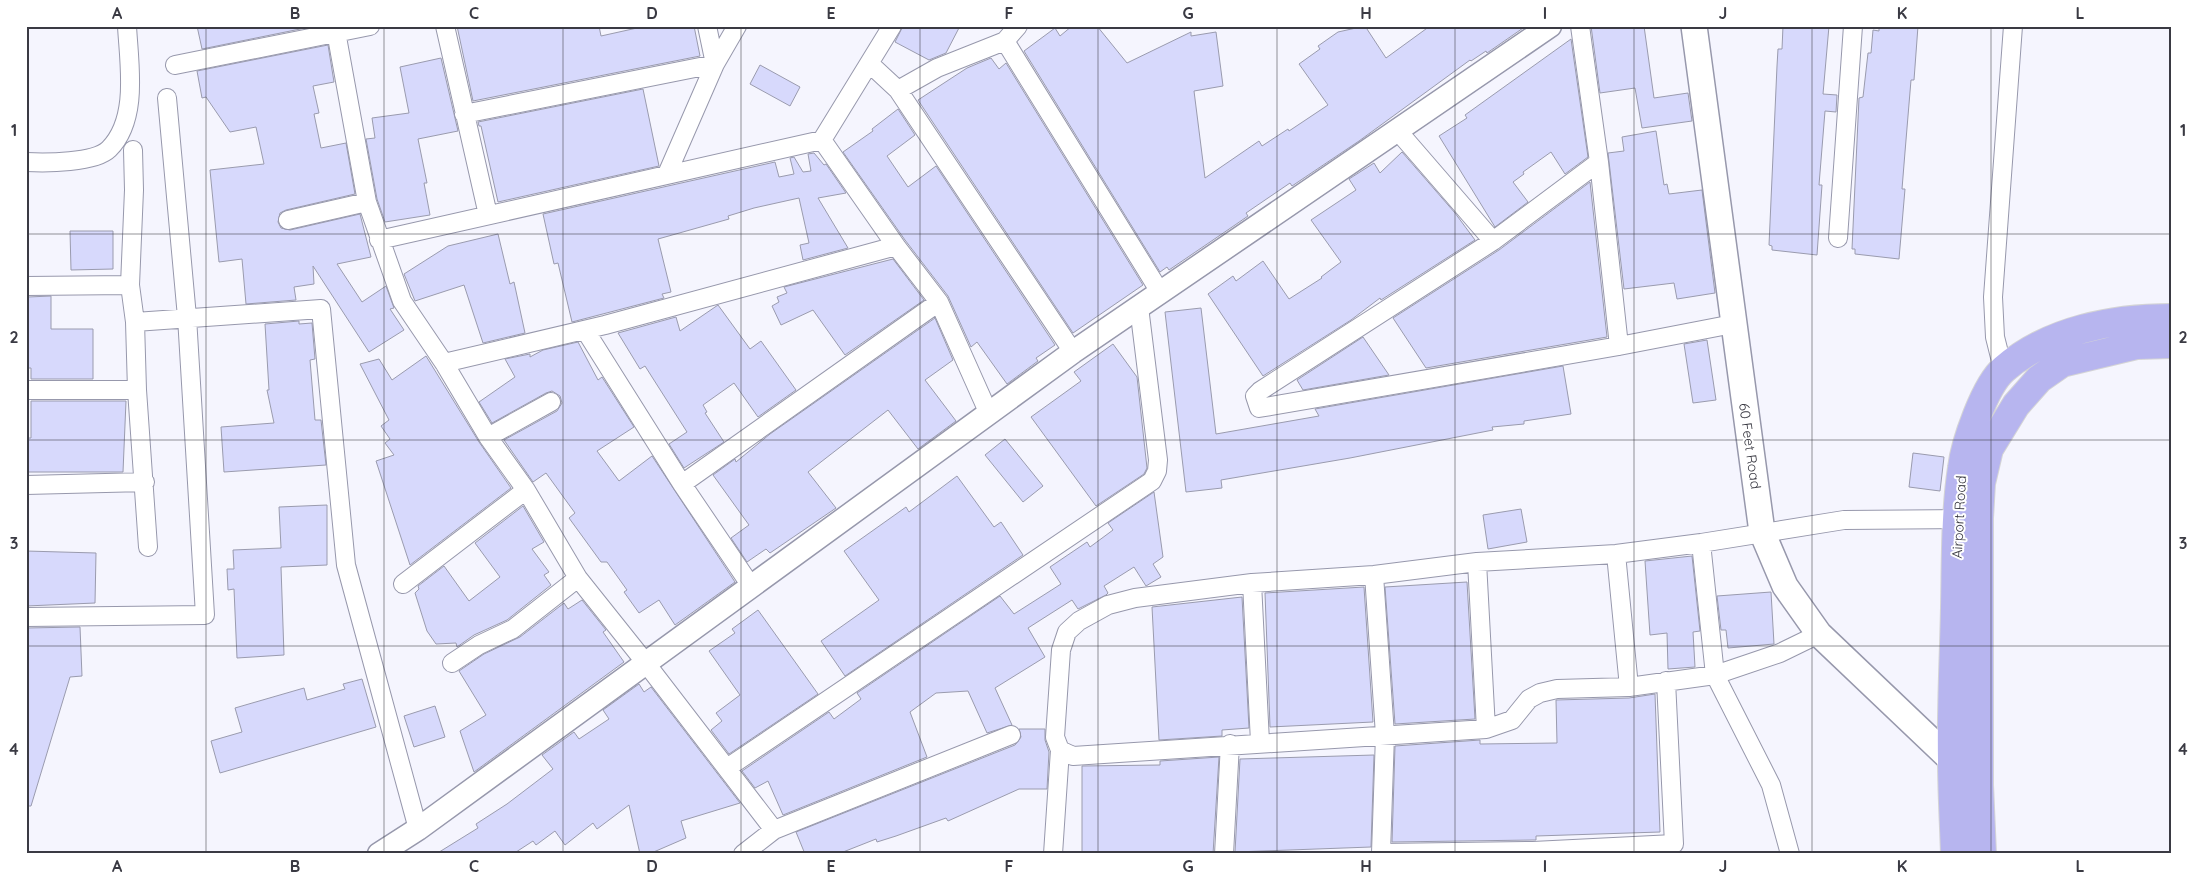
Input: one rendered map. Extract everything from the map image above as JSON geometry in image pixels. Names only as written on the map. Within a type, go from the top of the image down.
[{"type":"main road","name":"60 Feet Road","points":[[1694,26],[1762,532],[1785,586],[1819,634],[1979,785]]},
{"type":"main road","name":"Airport Road","points":[[1982,854],[1968,519],[1962,467],[1969,436],[1986,396],[2003,369],[2034,349],[2089,327],[2142,318],[2171,318]]},
{"type":"main road","name":"Airport Road","points":[[1956,854],[1952,760],[1968,519],[1981,483],[1990,449],[2016,405],[2039,380],[2062,363],[2137,345],[2171,344]]},
{"type":"street","points":[[26,162],[69,160],[92,156],[108,150],[123,128],[128,111],[127,26]]},
{"type":"street","points":[[175,65],[336,29],[370,26]]},
{"type":"street","points":[[445,26],[488,215]]},
{"type":"street","points":[[707,26],[715,64]]},
{"type":"street","points":[[667,174],[715,64],[737,26]]},
{"type":"street","points":[[379,240],[822,140],[892,26]]},
{"type":"street","points":[[898,90],[937,68],[1005,41],[1018,26]]},
{"type":"street","points":[[379,854],[418,828],[1073,352],[1550,26]]},
{"type":"street","points":[[1580,26],[1599,162],[1620,346]]},
{"type":"street","points":[[1838,238],[1853,26]]},
{"type":"street","points":[[2003,369],[1995,337],[1993,297],[2013,26]]},
{"type":"street","points":[[336,29],[367,202],[402,302],[444,363],[488,437],[526,490],[578,578],[774,830]]},
{"type":"street","points":[[1005,41],[1160,292]]},
{"type":"street","points":[[464,114],[715,64]]},
{"type":"street","points":[[870,64],[898,90],[1073,352]]},
{"type":"street","points":[[26,617],[206,615],[187,318],[167,98]]},
{"type":"street","points":[[1397,130],[1493,241]]},
{"type":"street","points":[[822,140],[896,246],[939,302],[989,414]]},
{"type":"street","points":[[133,150],[134,190],[130,285],[135,322],[148,547]]},
{"type":"street","points":[[1599,162],[1493,241],[1260,390],[1255,396],[1258,408],[1620,346],[1733,324]]},
{"type":"street","points":[[288,220],[367,202]]},
{"type":"street","points":[[444,363],[585,330],[896,246]]},
{"type":"street","points":[[26,286],[130,285]]},
{"type":"street","points":[[682,484],[939,302]]},
{"type":"street","points":[[727,768],[1152,481],[1158,471],[1158,460],[1139,307]]},
{"type":"street","points":[[135,322],[321,309],[346,565],[418,828]]},
{"type":"street","points":[[585,330],[682,484],[751,586]]},
{"type":"street","points":[[26,390],[138,390]]},
{"type":"street","points":[[488,437],[551,402]]},
{"type":"street","points":[[26,485],[145,482]]},
{"type":"street","points":[[404,584],[526,490]]},
{"type":"street","points":[[1053,854],[1060,750],[1055,737],[1061,650],[1067,632],[1080,620],[1108,606],[1135,598],[1252,583],[1374,575],[1477,562],[1616,554],[1701,544],[1762,532],[1844,520],[1968,519]]},
{"type":"street","points":[[1701,544],[1715,675],[1771,785],[1790,854]]},
{"type":"street","points":[[1616,554],[1629,687]]},
{"type":"street","points":[[1477,562],[1486,729]]},
{"type":"street","points":[[1374,575],[1385,735],[1378,853],[1533,851],[1674,844],[1666,681]]},
{"type":"street","points":[[452,663],[479,645],[513,629],[578,578]]},
{"type":"street","points":[[1252,583],[1260,742]]},
{"type":"street","points":[[1060,750],[1074,756],[1260,742],[1486,729],[1512,720],[1528,699],[1540,693],[1557,689],[1629,687],[1715,675],[1780,653],[1819,634]]},
{"type":"street","points":[[743,854],[774,830],[1011,735]]},
{"type":"street","points":[[1224,854],[1230,744]]},
{"type":"building","points":[[197,26],[315,26],[202,49]]},
{"type":"building","points":[[457,26],[599,26],[601,36],[646,26],[694,26],[700,56],[473,101]]},
{"type":"building","points":[[903,26],[960,26],[946,53],[929,60],[895,42]]},
{"type":"building","points":[[1072,26],[1097,26],[1127,63],[1191,32],[1191,36],[1216,32],[1223,86],[1194,91],[1205,178],[1259,141],[1262,146],[1288,129],[1289,131],[1328,105],[1299,64],[1320,49],[1318,46],[1338,32],[1365,26],[1386,58],[1430,26],[1526,26],[1487,53],[1486,51],[1470,60],[1359,141],[1292,186],[1290,183],[1246,213],[1248,216],[1169,270],[1167,267],[1160,272],[1024,51],[1055,28],[1060,36]]},
{"type":"building","points":[[1591,26],[1644,26],[1654,98],[1688,93],[1692,121],[1642,128],[1635,88],[1600,93]]},
{"type":"building","points":[[1783,26],[1829,26],[1823,94],[1837,95],[1836,112],[1825,111],[1819,185],[1822,185],[1817,255],[1772,250],[1772,246],[1769,245],[1778,49],[1782,49]]},
{"type":"building","points":[[1879,26],[1918,26],[1914,80],[1911,80],[1905,152],[1902,189],[1905,189],[1899,259],[1855,254],[1855,249],[1852,249],[1859,98],[1863,97],[1868,53],[1871,53],[1873,30],[1879,31]]},
{"type":"building","points":[[1571,39],[1588,157],[1565,174],[1551,152],[1523,172],[1524,174],[1513,182],[1528,202],[1495,227],[1439,136],[1467,118],[1465,115]]},
{"type":"building","points":[[328,45],[334,82],[313,86],[319,113],[314,114],[321,148],[346,143],[355,194],[286,210],[280,213],[278,222],[281,228],[290,230],[360,214],[371,257],[337,264],[362,302],[386,286],[394,308],[390,309],[404,330],[369,352],[313,266],[314,284],[294,287],[296,300],[246,304],[242,259],[219,262],[210,170],[264,164],[256,127],[230,132],[206,97],[202,98],[197,71]]},
{"type":"building","points":[[441,58],[458,131],[418,139],[427,183],[424,183],[430,215],[385,222],[377,199],[366,139],[375,138],[372,118],[409,113],[400,67]]},
{"type":"building","points":[[991,58],[999,69],[1006,63],[1143,285],[1073,333],[918,100],[967,68]]},
{"type":"building","points":[[760,65],[800,87],[790,106],[750,84]]},
{"type":"building","points":[[643,89],[659,166],[498,202],[481,126],[479,126],[478,122]]},
{"type":"building","points":[[898,109],[915,135],[887,156],[908,187],[936,166],[1055,345],[1036,358],[1038,361],[1007,384],[977,342],[971,347],[948,296],[905,240],[843,152],[873,131],[872,129]]},
{"type":"building","points":[[1656,131],[1664,185],[1667,184],[1669,194],[1702,190],[1715,293],[1677,299],[1674,283],[1624,289],[1608,153],[1624,151],[1622,137]]},
{"type":"building","points":[[1402,152],[1455,213],[1475,240],[1381,300],[1380,298],[1351,320],[1263,376],[1208,294],[1233,276],[1236,281],[1263,261],[1289,299],[1322,278],[1341,262],[1311,220],[1356,190],[1349,179],[1374,163],[1380,173]]},
{"type":"building","points":[[814,153],[824,165],[826,164],[846,193],[818,198],[848,248],[803,260],[800,245],[809,243],[799,198],[754,208],[728,216],[729,219],[658,239],[671,292],[662,294],[664,298],[572,322],[558,263],[554,264],[543,214],[775,162],[779,177],[794,174],[790,158],[794,157],[803,172],[811,171],[808,154]]},
{"type":"building","points":[[1590,182],[1607,337],[1426,368],[1393,318],[1499,250]]},
{"type":"building","points":[[70,231],[113,231],[113,269],[71,270]]},
{"type":"building","points":[[498,234],[510,284],[514,282],[525,333],[483,343],[464,285],[415,301],[404,274],[448,246]]},
{"type":"building","points":[[893,259],[924,300],[845,355],[813,310],[781,325],[772,306],[779,302],[777,297],[787,293],[784,287]]},
{"type":"building","points":[[51,296],[51,329],[93,329],[93,379],[31,379],[31,368],[26,368],[28,297]]},
{"type":"building","points":[[718,305],[750,349],[761,341],[796,390],[758,417],[734,383],[703,405],[707,412],[705,413],[724,442],[684,468],[669,444],[687,432],[645,366],[640,369],[618,333],[676,317],[680,331]]},
{"type":"building","points":[[1201,308],[1216,434],[1319,416],[1315,409],[1563,366],[1571,414],[1524,421],[1524,424],[1492,427],[1493,430],[1350,458],[1221,480],[1222,488],[1186,492],[1165,312]]},
{"type":"building","points":[[935,318],[953,360],[925,380],[956,421],[918,449],[888,410],[808,472],[836,508],[770,553],[766,549],[747,562],[731,538],[749,525],[713,475],[735,459],[736,462],[770,434]]},
{"type":"building","points":[[299,321],[299,324],[312,323],[315,359],[310,360],[315,420],[321,420],[326,465],[224,472],[221,427],[274,423],[267,390],[269,390],[265,324]]},
{"type":"building","points":[[1363,337],[1389,375],[1303,390],[1297,380]]},
{"type":"building","points":[[1707,340],[1716,400],[1693,403],[1684,344]]},
{"type":"building","points":[[578,342],[598,380],[602,377],[634,427],[597,451],[619,481],[652,456],[735,582],[675,625],[659,600],[639,613],[624,592],[627,590],[607,562],[601,562],[569,518],[575,513],[546,473],[533,482],[504,440],[557,411],[562,403],[560,396],[552,391],[546,393],[492,423],[479,402],[515,377],[505,359],[530,354],[530,357],[543,350]]},
{"type":"building","points":[[1113,344],[1137,377],[1147,468],[1144,474],[1096,506],[1031,417],[1081,381],[1074,372]]},
{"type":"building","points":[[426,356],[479,442],[511,488],[410,565],[376,461],[394,455],[385,443],[390,439],[381,426],[389,420],[360,364],[379,359],[392,380]]},
{"type":"building","points":[[31,401],[126,401],[123,472],[26,472],[26,438],[31,438]]},
{"type":"building","points":[[1005,439],[1043,486],[1023,502],[985,455]]},
{"type":"building","points":[[1913,453],[1944,457],[1940,491],[1909,487]]},
{"type":"building","points":[[957,476],[994,527],[1001,522],[1023,555],[845,676],[821,641],[879,600],[844,551],[906,507],[909,512]]},
{"type":"building","points":[[1154,492],[1163,557],[1153,564],[1161,577],[1146,586],[1134,567],[1104,586],[1108,593],[1106,595],[1078,609],[1072,600],[1028,628],[1045,657],[995,688],[1012,725],[987,733],[968,691],[936,693],[910,712],[927,757],[783,815],[768,781],[755,788],[742,771],[829,712],[834,719],[861,699],[857,693],[1000,596],[1014,614],[1061,584],[1050,567],[1087,542],[1090,547],[1113,530],[1108,523]]},
{"type":"building","points":[[327,505],[327,565],[281,567],[284,655],[237,658],[234,589],[228,590],[227,569],[234,569],[233,550],[281,548],[279,507]]},
{"type":"building","points":[[523,506],[544,542],[532,549],[549,572],[544,575],[551,585],[507,620],[474,635],[457,647],[456,643],[436,644],[427,631],[415,593],[419,589],[418,586],[444,566],[469,601],[500,577],[475,543]]},
{"type":"building","points":[[1521,509],[1527,542],[1488,549],[1483,515]]},
{"type":"building","points":[[26,551],[96,553],[95,603],[26,606]]},
{"type":"building","points":[[1692,556],[1700,631],[1693,632],[1695,667],[1668,669],[1667,633],[1650,635],[1645,561]]},
{"type":"building","points":[[1467,582],[1475,719],[1395,724],[1385,587]]},
{"type":"building","points":[[1364,587],[1373,722],[1270,727],[1265,593]]},
{"type":"building","points":[[1771,592],[1774,644],[1728,648],[1726,630],[1721,630],[1717,596]]},
{"type":"building","points":[[1242,597],[1249,728],[1222,730],[1222,736],[1159,740],[1152,607]]},
{"type":"building","points":[[582,600],[606,630],[603,632],[624,662],[474,772],[460,731],[486,715],[459,671],[484,654],[520,637],[564,603],[568,609]]},
{"type":"building","points":[[758,610],[818,694],[729,754],[711,730],[722,721],[716,713],[740,695],[709,651],[735,633],[732,629]]},
{"type":"building","points":[[80,627],[82,676],[70,677],[31,806],[26,806],[26,628]]},
{"type":"building","points":[[362,679],[376,727],[220,773],[211,741],[242,732],[235,708],[304,688],[307,700],[345,689],[343,684]]},
{"type":"building","points":[[639,684],[644,692],[651,687],[740,803],[681,821],[686,838],[649,854],[640,854],[629,805],[597,829],[593,823],[565,845],[555,831],[536,845],[533,841],[513,854],[436,854],[478,828],[476,824],[507,804],[553,769],[542,755],[574,732],[579,739],[609,719],[603,710]]},
{"type":"building","points":[[1655,694],[1660,832],[1536,836],[1536,840],[1392,842],[1395,746],[1480,740],[1480,744],[1557,743],[1556,700],[1629,698]]},
{"type":"building","points":[[435,706],[445,737],[414,747],[404,716]]},
{"type":"building","points":[[1019,729],[1045,729],[1045,740],[1049,752],[1047,789],[1019,789],[948,821],[946,818],[877,842],[876,839],[838,854],[805,854],[796,832],[1015,745],[1021,737]]},
{"type":"building","points":[[1374,755],[1371,847],[1235,852],[1240,759]]},
{"type":"building","points":[[1219,757],[1213,854],[1082,854],[1082,766],[1160,765],[1160,761]]}]
